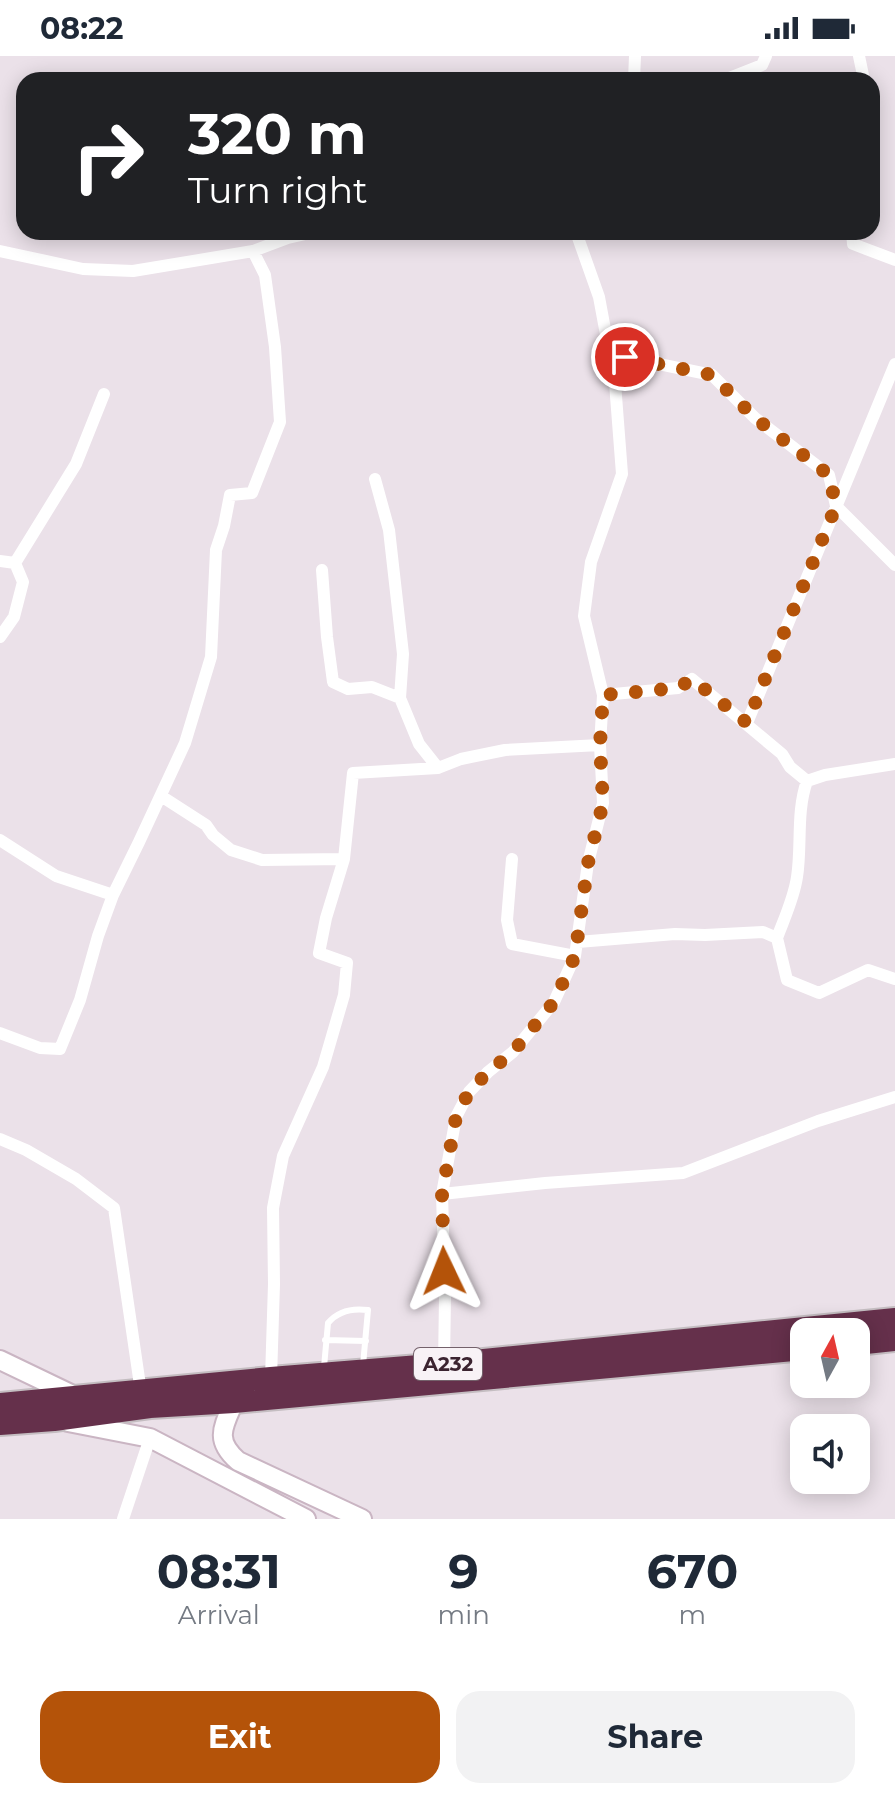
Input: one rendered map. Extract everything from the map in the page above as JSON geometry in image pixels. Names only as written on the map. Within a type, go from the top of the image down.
[{"type":"highway","name":"A232","points":[[0,1404],[895,1319]]},
{"type":"highway","points":[[870,1343],[895,1340]]},
{"type":"highway","name":"A232","points":[[0,1424],[150,1407],[234,1402],[790,1350]]},
{"type":"main road","points":[[0,1360],[79,1398]]},
{"type":"main road","points":[[234,1402],[222,1435],[224,1448],[238,1461],[362,1519]]},
{"type":"main road","points":[[54,1420],[150,1438],[298,1518]]},
{"type":"street","points":[[744,72],[762,65],[766,56]]},
{"type":"street","points":[[0,251],[83,269],[133,271],[253,251],[283,240]]},
{"type":"street","points":[[444,1364],[442,1194],[456,1117],[469,1092],[513,1052],[554,1002],[575,956],[588,863],[603,803],[600,745],[603,695],[584,616],[591,562],[622,474],[615,383],[599,297],[579,240]]},
{"type":"street","points":[[853,240],[853,244],[895,260]]},
{"type":"street","points":[[0,1033],[40,1048],[60,1049],[80,1000],[113,895],[185,743],[211,657],[216,550],[230,495],[252,493],[280,422],[275,347],[265,275],[253,251]]},
{"type":"street","points":[[625,357],[712,375],[755,418],[829,475],[836,506],[895,565]]},
{"type":"street","points":[[747,723],[895,364]]},
{"type":"street","points":[[15,563],[76,464],[104,394]]},
{"type":"street","points":[[375,479],[389,530],[403,654],[400,698],[419,744],[438,768]]},
{"type":"street","points":[[0,561],[15,563]]},
{"type":"street","points":[[0,637],[14,617],[23,582],[15,563]]},
{"type":"street","points":[[322,570],[333,682],[348,689],[372,687],[400,698]]},
{"type":"street","points":[[603,695],[678,688],[692,679],[782,754],[790,767],[807,781]]},
{"type":"street","points":[[271,1378],[273,1208],[283,1156],[323,1067],[344,995],[347,963],[319,953],[344,859],[353,773],[438,768],[461,759],[505,750],[600,745]]},
{"type":"street","points":[[807,781],[825,775],[895,764]]},
{"type":"street","points":[[807,781],[801,806],[797,879],[777,938],[787,980],[819,993],[868,970],[895,979]]},
{"type":"street","points":[[161,796],[206,825],[231,850],[262,860],[344,859]]},
{"type":"street","points":[[0,840],[56,876],[113,895]]},
{"type":"street","points":[[512,859],[507,920],[512,944],[575,956]]},
{"type":"street","points":[[578,942],[675,934],[763,932],[777,938]]},
{"type":"street","points":[[442,1194],[683,1173],[818,1121],[895,1097]]},
{"type":"street","points":[[0,1139],[76,1179],[114,1208],[141,1392]]},
{"type":"street","points":[[123,1519],[150,1438]]},
{"type":"street","points":[[298,1518],[308,1494]]},
{"type":"lane","points":[[324,1375],[328,1323],[353,1308],[368,1310],[362,1371]]},
{"type":"lane","points":[[325,1340],[366,1341]]},
{"type":"route","points":[[444,1271],[442,1194],[456,1117],[469,1092],[513,1052],[554,1002],[575,956],[588,863],[603,803],[600,745],[603,695],[678,688],[692,679],[747,723],[836,506],[829,475],[755,418],[712,375],[625,357]]}]
